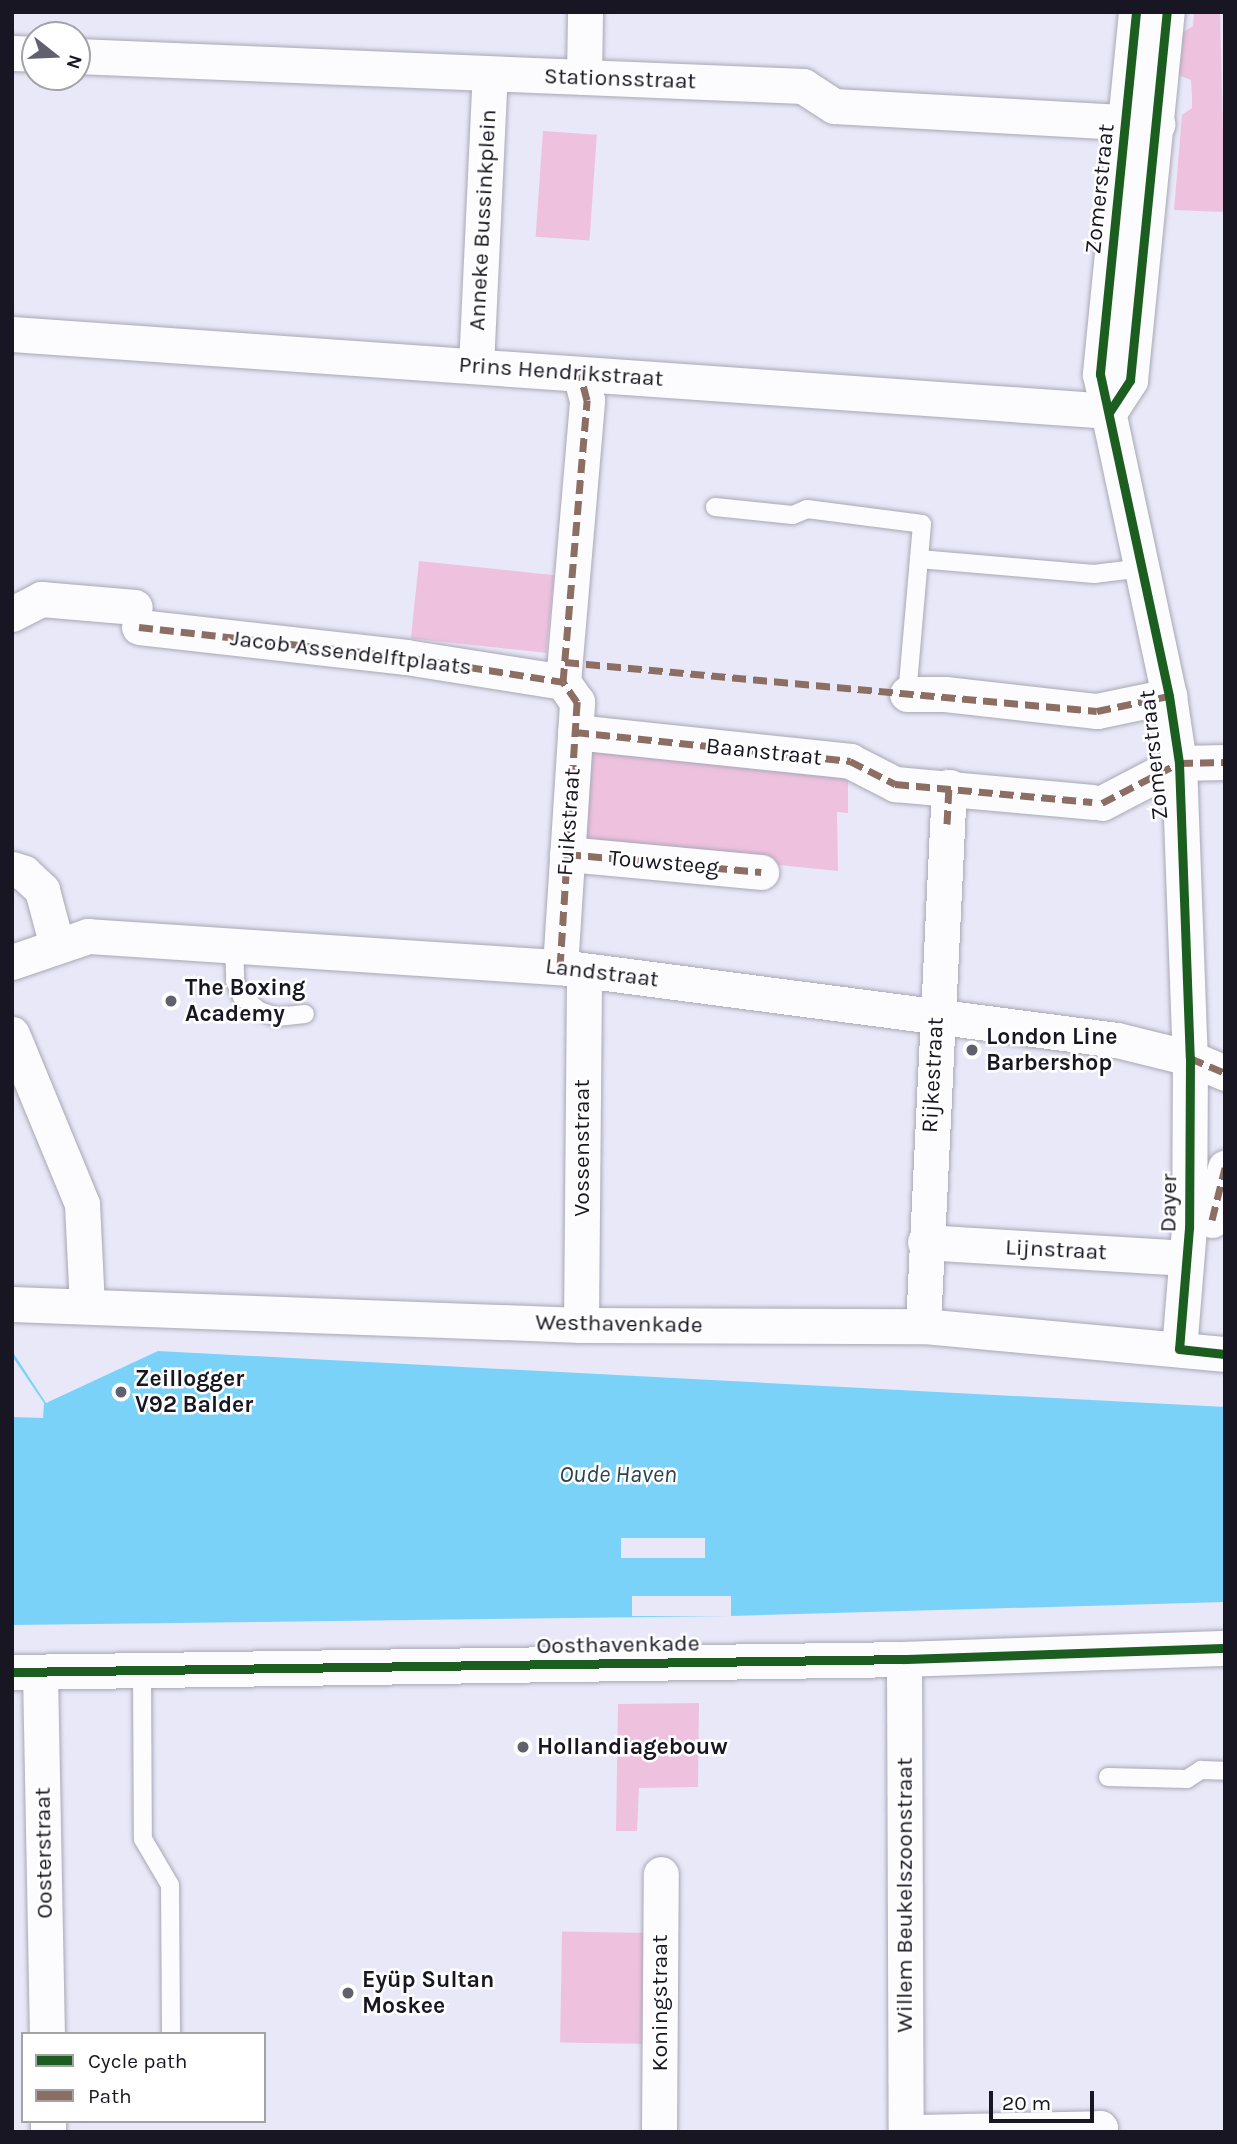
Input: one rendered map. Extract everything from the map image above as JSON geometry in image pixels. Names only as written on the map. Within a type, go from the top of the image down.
[{"type":"street","points":[[584,77],[585,12]]},
{"type":"street","name":"Zomerstraat","points":[[1136,12],[1142,122],[1130,380],[1110,411],[1169,696],[1179,763],[1190,1058]]},
{"type":"street","name":"Zomerstraat","points":[[1142,122],[1167,12]]},
{"type":"street","name":"Stationsstraat","points":[[91,56],[803,86],[834,106],[1142,122]]},
{"type":"street","name":"Anneke Bussinkplein","points":[[477,366],[490,74]]},
{"type":"street","name":"Prins Hendrikstraat","points":[[12,334],[1110,411]]},
{"type":"street","points":[[563,682],[586,413],[580,374]]},
{"type":"street","name":"Jacob Assendelftplaats","points":[[12,614],[41,598],[137,617],[563,682]]},
{"type":"street","name":"Fuikstraat","points":[[563,682],[577,702],[567,854],[572,969]]},
{"type":"street","name":"Zomerstraat","points":[[907,694],[1097,711],[1169,696]]},
{"type":"street","name":"Baanstraat","points":[[575,732],[850,761],[895,784],[1097,802]]},
{"type":"street","points":[[1179,763],[1225,762]]},
{"type":"street","name":"Zomerstraat","points":[[1097,802],[1179,763]]},
{"type":"street","name":"Rijkestraat","points":[[923,1326],[935,1014],[949,787]]},
{"type":"street","name":"Touwsteeg","points":[[567,854],[761,872]]},
{"type":"street","points":[[12,869],[24,873],[42,890],[57,946]]},
{"type":"street","name":"Landstraat","points":[[12,962],[88,936],[572,969],[935,1014],[1118,1040],[1190,1058],[1225,1073]]},
{"type":"street","name":"Vossenstraat","points":[[572,969],[581,1325]]},
{"type":"street","points":[[12,1034],[82,1204],[87,1305]]},
{"type":"street","name":"Dayer","points":[[1179,1349],[1186,1258],[1190,1058]]},
{"type":"street","points":[[1212,1220],[1225,1168]]},
{"type":"street","name":"Lijnstraat","points":[[925,1242],[1186,1258]]},
{"type":"street","name":"Westhavenkade","points":[[12,1304],[581,1325],[923,1326],[1225,1354]]},
{"type":"street","name":"Oosthavenkade","points":[[26,1672],[904,1659],[1225,1648]]},
{"type":"street","name":"Willem Beukelszoonstraat","points":[[904,1659],[906,2132]]},
{"type":"street","name":"Oosterstraat","points":[[26,1672],[28,1799],[47,2032]]},
{"type":"street","name":"Koningstraat","points":[[659,2132],[661,1874]]},
{"type":"street","points":[[916,2132],[1100,2128],[1100,2132]]},
{"type":"lane","points":[[715,507],[793,515],[807,509],[922,524],[907,694]]},
{"type":"lane","points":[[919,559],[1094,574],[1143,568]]},
{"type":"lane","points":[[234,945],[235,981],[242,998],[259,1011],[277,1017],[305,1014]]},
{"type":"lane","points":[[142,1670],[143,1839],[170,1885],[171,2032]]},
{"type":"lane","points":[[1108,1777],[1187,1779],[1201,1770],[1225,1771]]},
{"type":"shaded area","points":[[1194,12],[1220,12],[1225,212],[1174,210],[1182,115],[1192,108],[1191,80],[1178,75],[1182,33],[1193,26]]},
{"type":"shaded area","points":[[543,131],[597,135],[589,241],[536,237]]},
{"type":"shaded area","points":[[419,561],[554,575],[546,653],[411,639]]},
{"type":"shaded area","points":[[588,747],[848,772],[848,813],[837,812],[838,871],[580,845]]},
{"type":"shaded area","points":[[699,1703],[698,1787],[639,1788],[637,1831],[616,1831],[618,1704]]},
{"type":"shaded area","points":[[562,1931],[649,1933],[647,2044],[560,2042]]},
{"type":"water","name":"Oude Haven","points":[[12,1351],[46,1403],[158,1351],[1225,1407],[1225,1602],[731,1616],[12,1625]]},
{"type":"pier","points":[[12,1356],[44,1403],[43,1418],[12,1417]]},
{"type":"pier","points":[[621,1538],[705,1538],[705,1558],[621,1558]]},
{"type":"pier","points":[[632,1596],[731,1596],[731,1616],[632,1616]]},
{"type":"marked path","points":[[563,682],[587,400],[580,374]]},
{"type":"marked path","points":[[139,627],[406,657],[563,682]]},
{"type":"marked path","points":[[565,662],[1097,711],[1169,696]]},
{"type":"marked path","points":[[560,967],[577,702],[563,682]]},
{"type":"marked path","points":[[575,732],[850,761],[895,784],[1092,802]]},
{"type":"marked path","points":[[1102,803],[1179,763],[1225,762]]},
{"type":"marked path","points":[[947,824],[949,787]]},
{"type":"marked path","points":[[567,854],[761,872]]},
{"type":"marked path","points":[[1190,1058],[1225,1073]]},
{"type":"marked path","points":[[1212,1220],[1225,1168]]},
{"type":"cycle path","points":[[1136,12],[1100,374],[1169,696],[1179,763],[1190,1058],[1189,1228],[1179,1349],[1225,1354]]},
{"type":"cycle path","points":[[1110,411],[1130,380],[1167,12]]},
{"type":"cycle path","points":[[12,1672],[904,1659],[1225,1648]]},
{"type":"place","name":"The Boxing Academy","points":[[171,1001]]},
{"type":"place","name":"London Line Barbershop","points":[[972,1050]]},
{"type":"place","name":"Zeillogger V92 Balder","points":[[121,1392]]},
{"type":"place","name":"Hollandiagebouw","points":[[523,1747]]},
{"type":"place","name":"Eyüp Sultan Moskee","points":[[348,1993]]}]
